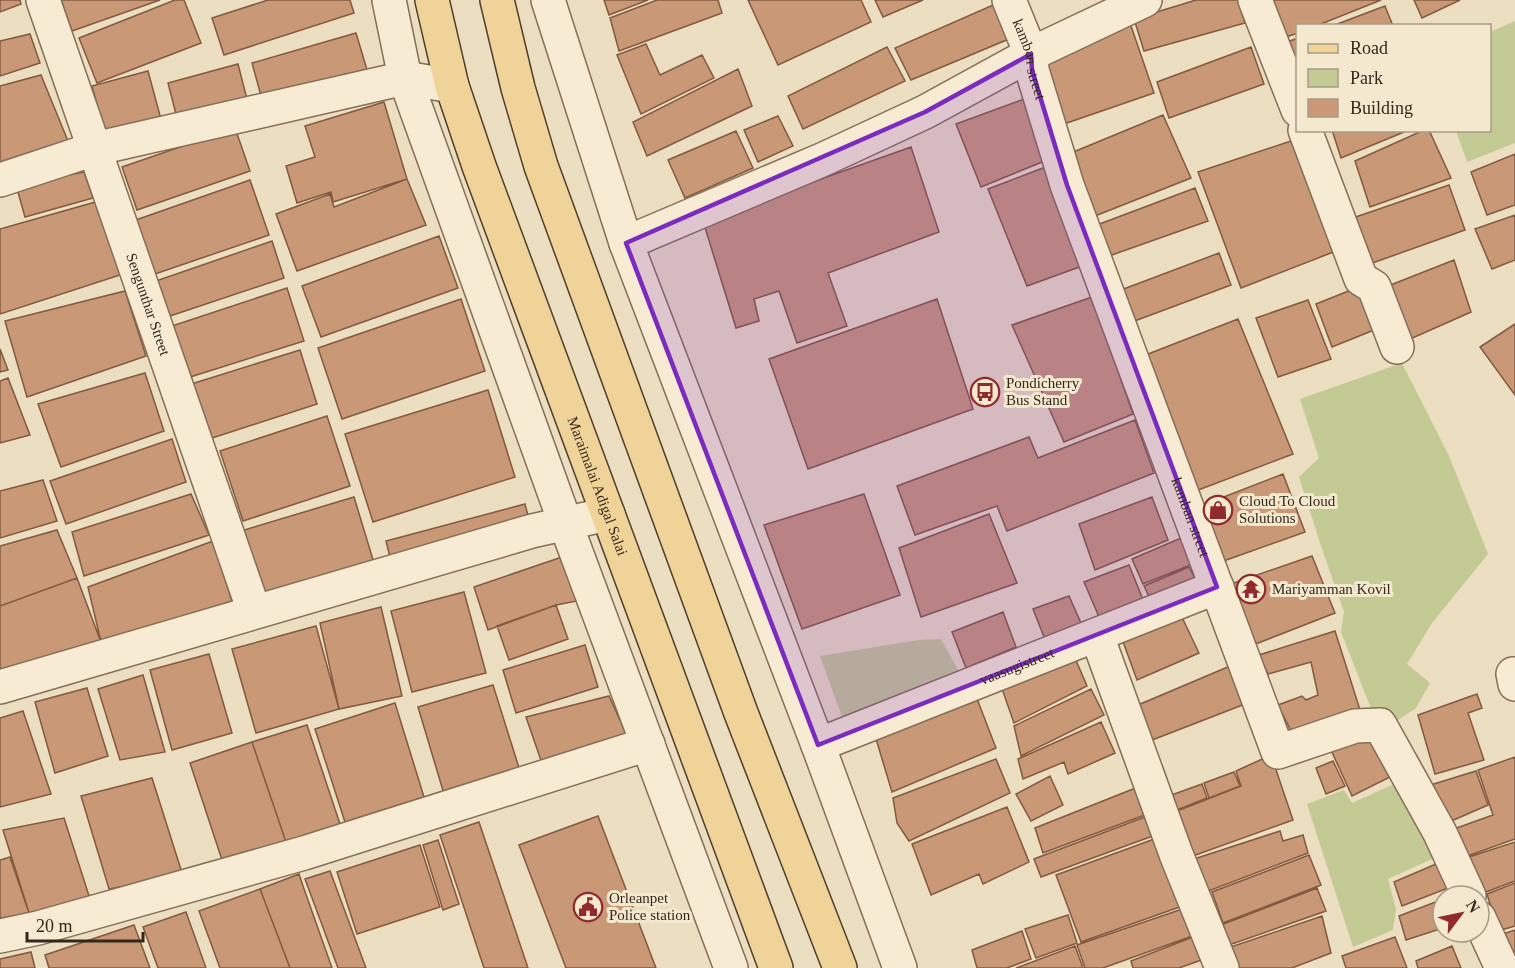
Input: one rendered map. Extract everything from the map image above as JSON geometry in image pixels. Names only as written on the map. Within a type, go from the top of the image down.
[{"type":"main road","name":"Maraimalai Adigal Salai","points":[[432,0],[452,86],[776,968]]},
{"type":"main road","points":[[497,0],[518,88],[541,166],[741,713],[840,968]]},
{"type":"street","name":"Sengunthar Street","points":[[43,0],[254,611]]},
{"type":"street","points":[[389,0],[405,78],[566,525],[731,968]]},
{"type":"street","points":[[548,0],[626,243],[818,745],[900,968]]},
{"type":"street","name":"kamban street","points":[[1009,0],[1031,54],[1032,70],[1067,185],[1278,752],[1355,726],[1380,725],[1440,833],[1463,884]]},
{"type":"street","points":[[626,243],[824,159],[926,112],[1031,54],[1145,0]]},
{"type":"street","points":[[1255,0],[1296,105]]},
{"type":"street","points":[[0,180],[94,149],[405,78],[452,86]]},
{"type":"street","points":[[1306,132],[1361,279],[1374,286],[1397,347]]},
{"type":"street","points":[[0,687],[532,531],[608,514]]},
{"type":"street","name":"vaasugistreet","points":[[818,745],[1217,587]]},
{"type":"street","points":[[1097,636],[1176,854],[1222,968]]},
{"type":"street","points":[[0,936],[38,928],[304,853],[648,744]]},
{"type":"street","points":[[675,814],[714,799]]},
{"type":"street","points":[[1491,944],[1502,968]]},
{"type":"highlighted area","points":[[1031,54],[1032,70],[1067,185],[1217,587],[818,745],[626,243],[925,112]]},
{"type":"green space","points":[[1515,21],[1515,143],[1467,162],[1456,132],[1491,132],[1491,32]]},
{"type":"green space","points":[[1402,363],[1449,456],[1488,554],[1432,623],[1407,664],[1430,683],[1416,708],[1392,724],[1372,711],[1341,632],[1344,612],[1299,477],[1319,458],[1300,399]]},
{"type":"green space","points":[[941,639],[962,677],[842,717],[820,656],[919,640]]},
{"type":"green space","points":[[1399,782],[1441,855],[1388,879],[1396,909],[1393,930],[1353,947],[1307,804],[1344,790],[1352,803]]},
{"type":"building","points":[[0,0],[20,0],[21,4],[0,12]]},
{"type":"building","points":[[61,0],[160,0],[72,31]]},
{"type":"building","points":[[175,0],[184,0],[201,43],[97,83],[79,38]]},
{"type":"building","points":[[268,0],[350,0],[354,13],[224,55],[212,18]]},
{"type":"building","points":[[604,0],[648,0],[609,15]]},
{"type":"building","points":[[657,0],[718,0],[722,13],[619,51],[610,18]]},
{"type":"building","points":[[748,0],[861,0],[871,22],[778,65]]},
{"type":"building","points":[[875,0],[923,0],[883,17]]},
{"type":"building","points":[[1196,0],[1238,0],[1245,23],[1144,51],[1134,19]]},
{"type":"building","points":[[1269,0],[1381,0],[1321,24],[1296,24],[1296,34],[1286,37]]},
{"type":"building","points":[[1414,0],[1460,0],[1422,18]]},
{"type":"building","points":[[1000,2],[1016,36],[911,80],[895,48]]},
{"type":"building","points":[[1385,6],[1392,24],[1337,24]]},
{"type":"building","points":[[1130,23],[1154,93],[1061,125],[1038,58]]},
{"type":"building","points":[[356,33],[368,73],[263,103],[252,63]]},
{"type":"building","points":[[30,34],[40,63],[0,76],[0,41]]},
{"type":"building","points":[[1296,39],[1296,62],[1287,42]]},
{"type":"building","points":[[646,44],[660,75],[702,55],[714,78],[641,114],[617,55]]},
{"type":"building","points":[[887,47],[905,81],[803,129],[788,96]]},
{"type":"building","points":[[1251,47],[1264,84],[1169,118],[1157,82]]},
{"type":"building","points":[[238,64],[249,107],[179,126],[168,83]]},
{"type":"building","points":[[738,69],[752,106],[647,156],[633,122]]},
{"type":"building","points":[[148,71],[162,123],[106,138],[92,86]]},
{"type":"building","points":[[41,75],[70,146],[0,169],[0,86]]},
{"type":"building","points":[[1024,99],[1047,160],[981,187],[956,124]]},
{"type":"building","points":[[384,102],[407,179],[333,202],[331,192],[297,203],[286,166],[315,157],[305,126]]},
{"type":"building","points":[[1163,115],[1191,178],[1095,216],[1071,153]]},
{"type":"building","points":[[778,116],[793,146],[758,162],[744,130]]},
{"type":"building","points":[[235,128],[250,171],[137,210],[122,167]]},
{"type":"building","points":[[736,131],[753,168],[685,198],[668,160]]},
{"type":"building","points":[[1333,132],[1404,132],[1341,158]]},
{"type":"building","points":[[1420,132],[1430,132],[1451,178],[1370,207],[1355,161]]},
{"type":"building","points":[[1294,140],[1336,251],[1241,288],[1198,172]]},
{"type":"building","points":[[911,147],[939,232],[828,273],[847,326],[797,343],[779,291],[754,299],[759,321],[736,328],[703,221]]},
{"type":"building","points":[[1515,154],[1515,205],[1487,215],[1471,172]]},
{"type":"building","points":[[1048,166],[1085,265],[1027,286],[988,189]]},
{"type":"building","points":[[84,172],[93,198],[25,217],[16,185]]},
{"type":"building","points":[[407,179],[426,225],[297,271],[276,214],[330,194],[334,207]]},
{"type":"building","points":[[250,180],[269,235],[149,276],[130,222]]},
{"type":"building","points":[[1449,185],[1465,230],[1364,266],[1347,220]]},
{"type":"building","points":[[1195,188],[1208,221],[1109,256],[1097,225]]},
{"type":"building","points":[[99,201],[126,273],[0,314],[0,229]]},
{"type":"building","points":[[1515,215],[1515,260],[1492,269],[1475,229]]},
{"type":"building","points":[[439,236],[458,288],[321,337],[302,286]]},
{"type":"building","points":[[272,241],[284,278],[167,317],[156,281]]},
{"type":"building","points":[[1219,253],[1231,285],[1132,322],[1121,290]]},
{"type":"building","points":[[1454,260],[1471,312],[1408,340],[1388,286]]},
{"type":"building","points":[[287,288],[304,341],[187,378],[172,326]]},
{"type":"building","points":[[1356,288],[1374,330],[1332,347],[1316,304]]},
{"type":"building","points":[[125,291],[146,356],[27,397],[5,321]]},
{"type":"building","points":[[1092,297],[1133,414],[1064,442],[1012,325]]},
{"type":"building","points":[[461,299],[485,371],[342,419],[318,348]]},
{"type":"building","points":[[937,299],[973,409],[808,469],[769,359]]},
{"type":"building","points":[[1308,300],[1331,359],[1278,377],[1256,318]]},
{"type":"building","points":[[1238,319],[1293,454],[1193,492],[1143,356]]},
{"type":"building","points":[[1515,324],[1515,395],[1480,347]]},
{"type":"building","points":[[0,349],[8,370],[0,372]]},
{"type":"building","points":[[300,350],[317,404],[206,440],[188,385]]},
{"type":"building","points":[[145,373],[164,431],[61,467],[38,404]]},
{"type":"building","points":[[8,378],[30,435],[0,443],[0,381]]},
{"type":"building","points":[[488,390],[515,477],[373,522],[345,434]]},
{"type":"building","points":[[327,416],[350,486],[243,521],[220,451]]},
{"type":"building","points":[[1135,420],[1154,473],[1007,531],[997,506],[915,535],[897,486],[1029,437],[1038,458]]},
{"type":"building","points":[[172,439],[186,482],[66,524],[50,481]]},
{"type":"building","points":[[1283,474],[1305,532],[1218,563],[1198,507]]},
{"type":"building","points":[[43,480],[57,521],[0,538],[0,491]]},
{"type":"building","points":[[191,494],[209,535],[84,576],[72,532]]},
{"type":"building","points":[[864,494],[900,595],[802,629],[764,525]]},
{"type":"building","points":[[354,497],[374,563],[261,597],[241,531]]},
{"type":"building","points":[[1152,497],[1168,540],[1095,570],[1079,524]]},
{"type":"building","points":[[525,504],[532,531],[393,569],[386,541]]},
{"type":"building","points":[[989,514],[1017,583],[921,617],[899,548]]},
{"type":"building","points":[[57,530],[77,578],[0,606],[0,546]]},
{"type":"building","points":[[1181,538],[1193,564],[1143,584],[1132,559]]},
{"type":"building","points":[[213,541],[232,601],[101,642],[88,587]]},
{"type":"building","points":[[1312,556],[1335,613],[1248,647],[1225,586]]},
{"type":"building","points":[[562,557],[577,601],[556,605],[488,630],[474,587]]},
{"type":"building","points":[[1129,565],[1144,602],[1100,619],[1084,582]]},
{"type":"building","points":[[1189,567],[1198,584],[1152,603],[1144,586]]},
{"type":"building","points":[[77,578],[101,642],[0,674],[0,606]]},
{"type":"building","points":[[464,592],[486,673],[412,692],[391,611]]},
{"type":"building","points":[[1069,596],[1085,632],[1048,647],[1033,609]]},
{"type":"building","points":[[556,605],[568,639],[509,660],[497,626]]},
{"type":"building","points":[[381,607],[402,696],[339,709],[320,623]]},
{"type":"building","points":[[1003,612],[1016,647],[966,668],[952,632]]},
{"type":"building","points":[[1180,613],[1199,653],[1137,680],[1122,639]]},
{"type":"building","points":[[316,626],[339,709],[256,733],[232,649]]},
{"type":"building","points":[[1335,631],[1361,713],[1294,737],[1278,705],[1302,696],[1306,700],[1318,695],[1311,662],[1268,674],[1259,655]]},
{"type":"building","points":[[585,645],[598,687],[516,713],[503,670]]},
{"type":"building","points":[[1072,651],[1087,686],[1014,723],[1001,686]]},
{"type":"building","points":[[209,654],[232,733],[172,750],[150,670]]},
{"type":"building","points":[[1230,666],[1245,704],[1147,742],[1131,708]]},
{"type":"building","points":[[143,675],[165,752],[120,760],[98,689]]},
{"type":"building","points":[[493,685],[520,771],[444,794],[418,707]]},
{"type":"building","points":[[87,688],[108,756],[55,773],[35,702]]},
{"type":"building","points":[[1091,689],[1104,715],[1021,756],[1014,726]]},
{"type":"building","points":[[974,691],[996,748],[892,792],[876,739]]},
{"type":"building","points":[[1477,694],[1482,708],[1468,713],[1484,760],[1435,774],[1418,715]]},
{"type":"building","points":[[609,696],[631,744],[544,769],[526,717]]},
{"type":"building","points":[[395,703],[424,797],[345,822],[315,729]]},
{"type":"building","points":[[23,711],[51,794],[0,807],[0,718]]},
{"type":"building","points":[[1101,722],[1115,753],[1068,774],[1064,762],[1023,779],[1018,759]]},
{"type":"building","points":[[307,725],[341,827],[287,845],[252,742]]},
{"type":"building","points":[[1378,728],[1402,771],[1352,796],[1330,748]]},
{"type":"building","points":[[252,742],[287,845],[224,866],[190,763]]},
{"type":"building","points":[[1271,755],[1293,820],[1190,857],[1172,813],[1241,786],[1236,771]]},
{"type":"building","points":[[1515,757],[1515,839],[1462,858],[1451,830],[1493,815],[1478,770]]},
{"type":"building","points":[[996,759],[1010,793],[909,841],[897,823],[893,798]]},
{"type":"building","points":[[1333,761],[1345,786],[1326,794],[1316,768]]},
{"type":"building","points":[[1476,771],[1488,805],[1440,826],[1424,787]]},
{"type":"building","points":[[1234,772],[1240,786],[1209,798],[1204,783]]},
{"type":"building","points":[[1050,776],[1063,805],[1031,821],[1016,794]]},
{"type":"building","points":[[152,778],[183,876],[109,889],[81,796]]},
{"type":"building","points":[[1202,784],[1207,798],[1172,812],[1166,797]]},
{"type":"building","points":[[1138,787],[1150,813],[1043,853],[1035,828]]},
{"type":"building","points":[[1007,807],[1029,862],[983,884],[979,874],[931,895],[912,844]]},
{"type":"building","points":[[1150,815],[1158,834],[1041,877],[1034,859]]},
{"type":"building","name":"Orleanpet Police station","points":[[598,816],[656,968],[566,968],[519,845]]},
{"type":"building","points":[[64,818],[91,902],[31,919],[3,830]]},
{"type":"building","points":[[479,822],[528,968],[484,968],[440,835]]},
{"type":"building","points":[[1280,831],[1283,841],[1303,835],[1308,853],[1206,892],[1194,859]]},
{"type":"building","points":[[1157,838],[1188,904],[1081,942],[1056,875]]},
{"type":"building","points":[[438,840],[459,904],[443,910],[423,845]]},
{"type":"building","points":[[1515,842],[1515,881],[1491,890],[1491,884],[1482,884],[1469,857]]},
{"type":"building","points":[[420,845],[440,907],[357,934],[337,872]]},
{"type":"building","points":[[1309,855],[1321,885],[1223,923],[1212,892]]},
{"type":"building","points":[[10,857],[31,919],[0,926],[0,860]]},
{"type":"building","points":[[1443,861],[1452,884],[1431,884],[1431,895],[1402,906],[1394,882]]},
{"type":"building","points":[[330,871],[366,968],[338,968],[305,879]]},
{"type":"building","points":[[299,874],[332,968],[290,968],[260,889]]},
{"type":"building","points":[[1515,883],[1515,926],[1498,931],[1491,907],[1491,892]]},
{"type":"building","points":[[1317,888],[1326,911],[1229,945],[1221,925]]},
{"type":"building","points":[[260,889],[290,968],[220,968],[199,911]]},
{"type":"building","points":[[1431,904],[1431,932],[1406,940],[1399,916]]},
{"type":"building","points":[[1188,907],[1198,934],[1103,968],[1085,968],[1077,945]]},
{"type":"building","points":[[186,912],[206,968],[158,968],[143,927]]},
{"type":"building","points":[[1068,915],[1077,943],[1036,958],[1025,929]]},
{"type":"building","points":[[1322,916],[1331,953],[1292,968],[1228,968],[1222,950]]},
{"type":"building","points":[[134,925],[150,968],[49,968],[45,955]]},
{"type":"building","points":[[1515,930],[1515,963],[1503,934]]},
{"type":"building","points":[[1022,931],[1031,959],[1007,968],[977,968],[972,950]]},
{"type":"building","points":[[1198,935],[1207,958],[1179,968],[1133,968],[1131,961]]},
{"type":"building","points":[[1395,937],[1407,968],[1346,968],[1342,956]]},
{"type":"building","points":[[1075,946],[1083,968],[1016,968]]},
{"type":"building","points":[[1452,946],[1461,968],[1418,968],[1416,961]]},
{"type":"building","points":[[31,952],[35,968],[0,968],[0,959]]},
{"type":"place","name":"Pondicherry Bus Stand","points":[[985,392]]},
{"type":"place","name":"Cloud To Cloud Solutions","points":[[1218,510]]},
{"type":"place","name":"Mariyamman Kovil","points":[[1251,589]]},
{"type":"place","name":"Orleanpet Police station","points":[[588,907]]}]
